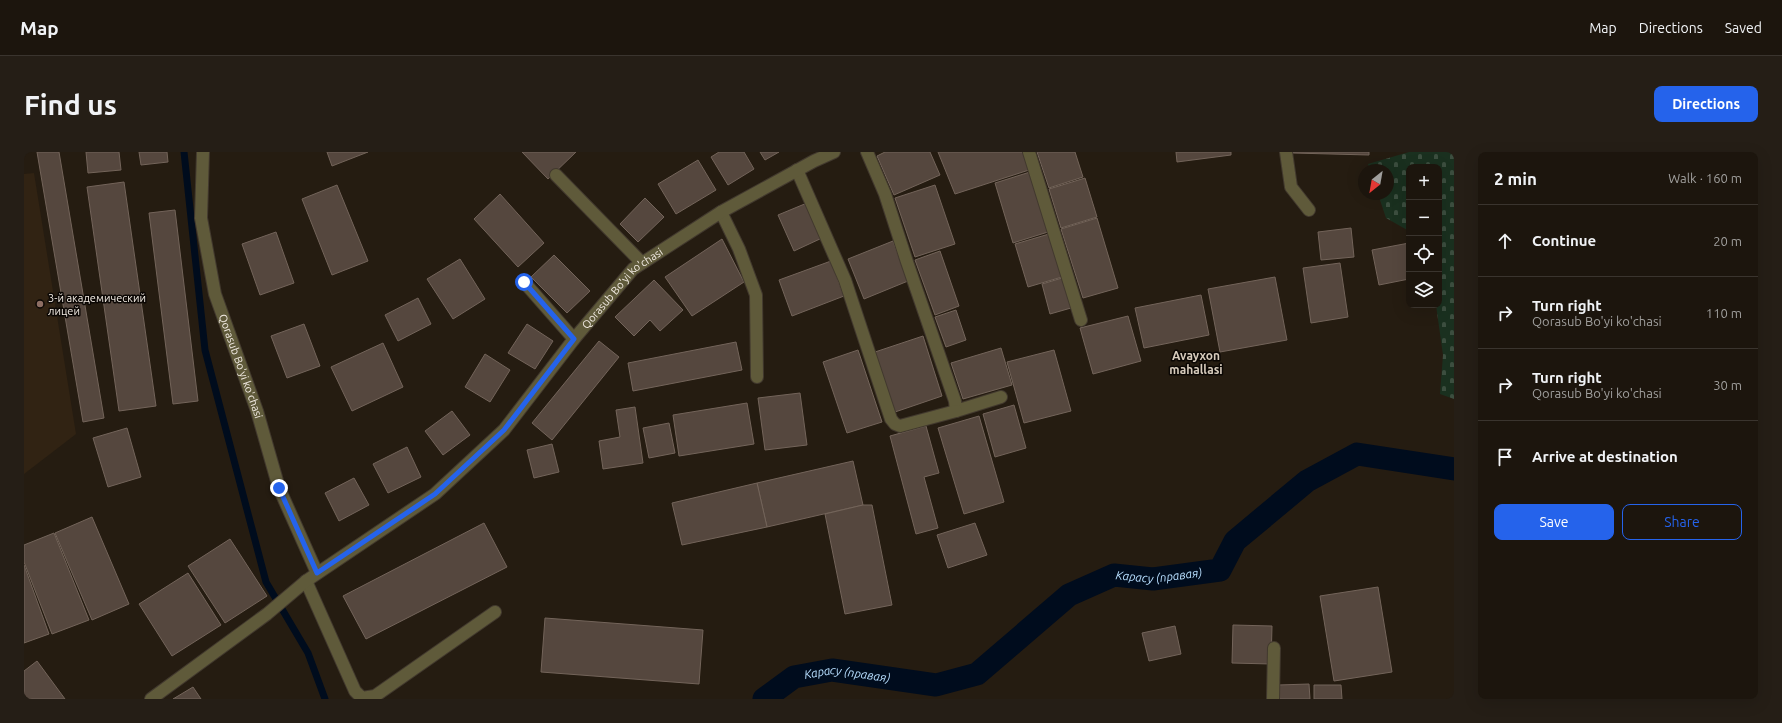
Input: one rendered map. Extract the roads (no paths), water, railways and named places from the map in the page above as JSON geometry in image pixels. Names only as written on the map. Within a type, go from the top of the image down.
[{"type":"street","name":"Qorasub Bo'yi ko'chasi","points":[[203,152],[202,218],[215,294],[257,411],[279,488],[317,573]]},
{"type":"street","name":"Qorasub Bo'yi ko'chasi","points":[[151,699],[267,614],[317,573],[435,494],[504,430],[574,339],[633,269],[721,212],[797,170],[834,152]]},
{"type":"street","points":[[867,152],[885,194],[955,401],[956,411]]},
{"type":"street","points":[[1029,152],[1081,320]]},
{"type":"street","points":[[1286,152],[1291,187],[1309,210]]},
{"type":"street","points":[[797,170],[845,280],[891,419],[895,424],[900,426],[1001,397]]},
{"type":"street","points":[[556,175],[642,263]]},
{"type":"street","points":[[721,212],[739,249],[756,295],[757,377]]},
{"type":"street","points":[[524,282],[574,339]]},
{"type":"street","points":[[306,581],[355,691],[362,698],[375,696],[495,612]]},
{"type":"street","points":[[1273,699],[1274,648]]},
{"type":"waterway","points":[[184,152],[205,350],[266,582],[308,653],[325,699]]},
{"type":"waterway","name":"Карасу (правая)","points":[[764,699],[794,677],[832,670],[936,685],[977,674],[1069,595],[1114,575],[1153,579],[1220,570],[1235,541],[1307,481],[1357,454],[1454,469]]},
{"type":"place","name":"3-й академический лицей","points":[[40,304]]},
{"type":"district","name":"Avayxon mahallasi","points":[[1196,363]]}]
